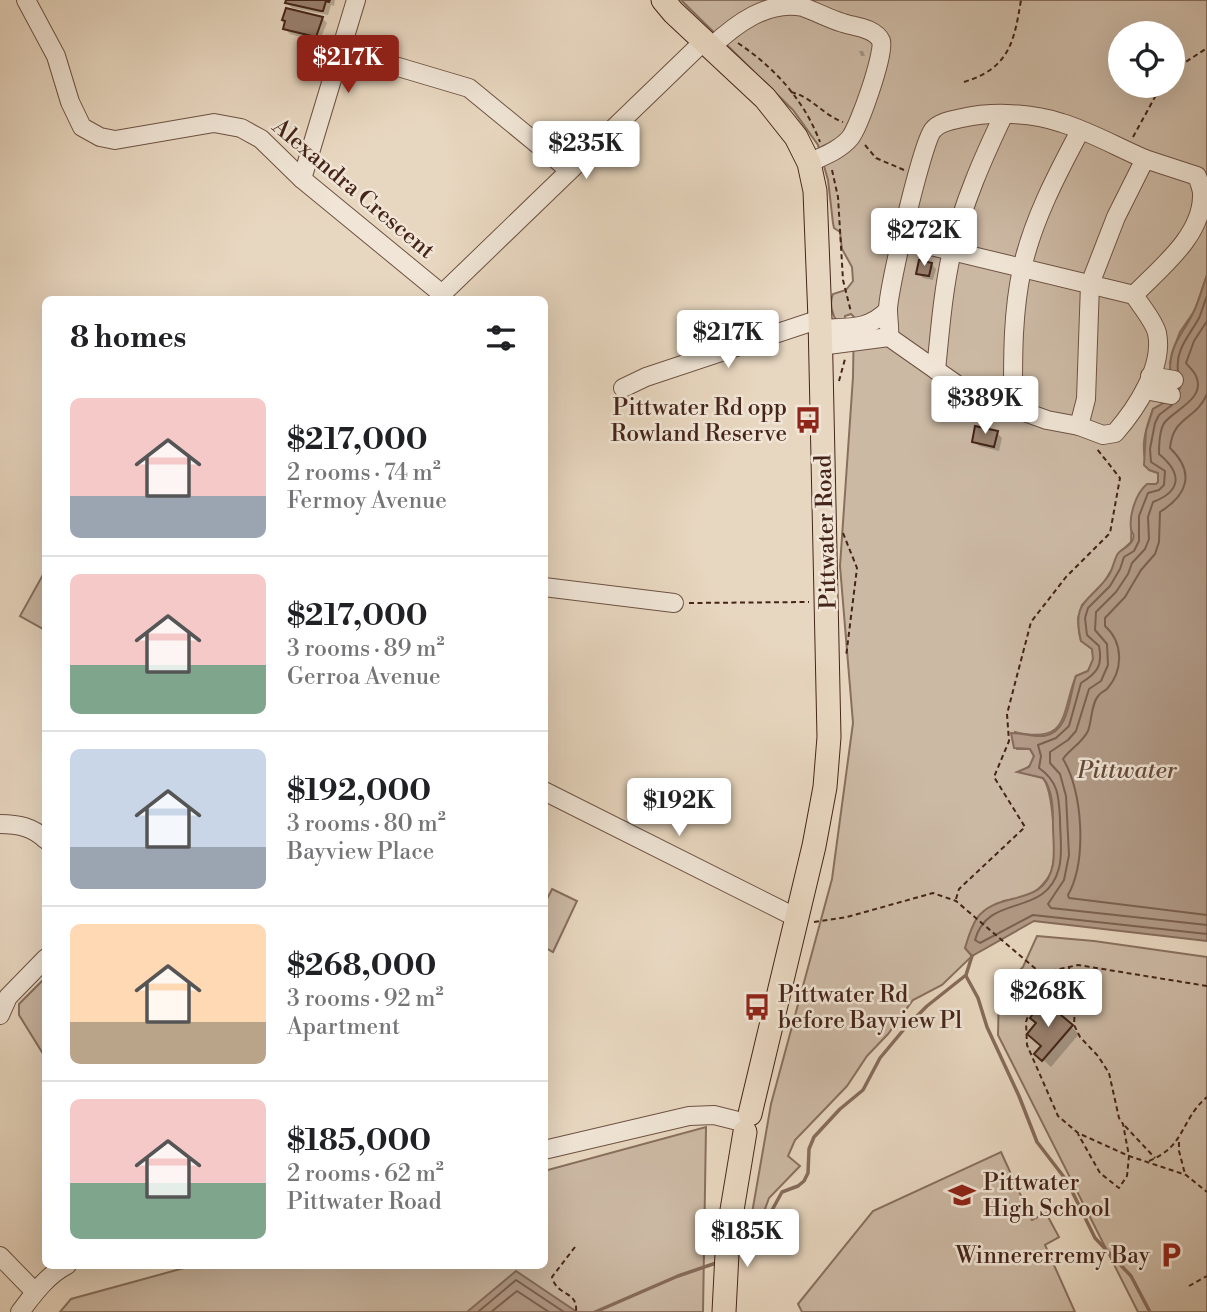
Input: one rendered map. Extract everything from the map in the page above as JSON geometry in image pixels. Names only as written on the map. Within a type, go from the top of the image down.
[{"type":"main road","name":"Pittwater Road","points":[[663,0],[773,108],[796,136],[809,163],[815,191],[830,713],[827,763],[806,921],[744,1122],[728,1234],[724,1306]]},
{"type":"street","name":"Alexandra Crescent","points":[[26,0],[56,56],[70,102],[82,127],[100,137],[116,140],[214,123],[241,128],[261,139],[302,179],[442,296]]},
{"type":"street","points":[[302,179],[356,0]]},
{"type":"street","points":[[442,296],[569,170],[708,44],[775,2],[806,4],[829,19],[870,31],[881,41],[881,56],[855,130],[843,145],[809,163]]},
{"type":"street","points":[[341,50],[469,88],[569,170]]},
{"type":"street","points":[[889,337],[888,310],[902,239],[918,174],[933,130],[947,121],[977,114],[1004,114],[1063,123],[1145,159],[1202,177],[1203,195],[1198,218],[1187,239],[1134,295]]},
{"type":"street","points":[[936,370],[942,308],[952,251],[978,169],[1004,114]]},
{"type":"street","points":[[1013,409],[1013,331],[1022,268],[1049,190],[1080,131]]},
{"type":"street","points":[[1079,426],[1086,399],[1090,284],[1116,217],[1145,159]]},
{"type":"street","points":[[820,331],[889,337],[966,391],[1047,420],[1079,426],[1103,435],[1115,433],[1131,414],[1148,383],[1156,358],[1157,332],[1134,295],[902,239]]},
{"type":"street","points":[[623,388],[646,377],[820,331],[868,326],[888,310]]},
{"type":"street","points":[[1148,383],[1173,388]]},
{"type":"street","points":[[548,587],[674,603]]},
{"type":"street","points":[[548,793],[806,921]]},
{"type":"street","points":[[0,824],[16,824],[42,836]]},
{"type":"street","points":[[0,1015],[8,997],[42,962]]},
{"type":"street","points":[[548,1149],[689,1116],[714,1115],[744,1122]]},
{"type":"street","points":[[0,1256],[36,1292]]},
{"type":"street","points":[[20,1312],[60,1269]]},
{"type":"path","points":[[964,82],[995,68],[1007,55],[1017,25],[1021,0]]},
{"type":"path","points":[[1185,62],[1207,48]]},
{"type":"path","points":[[791,91],[806,95],[833,119],[850,124],[876,158],[918,174]]},
{"type":"path","points":[[1127,151],[1154,98]]},
{"type":"path","points":[[956,901],[959,889],[1025,827],[994,777],[1009,741],[1007,715],[1031,622],[1066,578],[1110,533],[1120,478],[1095,447]]},
{"type":"path","points":[[674,603],[827,602]]},
{"type":"path","points":[[806,921],[847,918],[933,893],[956,901],[1037,970],[1050,971],[1078,965],[1105,967],[1207,986]]},
{"type":"path","points":[[1069,967],[1071,998],[1075,1006],[1074,1025],[1080,1037],[1109,1073],[1118,1118],[1156,1158]]},
{"type":"path","points":[[1037,970],[1036,991],[1026,1022],[1027,1045],[1058,1116],[1078,1133],[1129,1156],[1186,1175],[1207,1192]]},
{"type":"path","points":[[1148,1162],[1171,1149],[1179,1141],[1191,1115],[1207,1097]]},
{"type":"path","points":[[1078,1133],[1100,1174],[1119,1188],[1127,1176],[1129,1156],[1123,1124]]},
{"type":"path","points":[[1179,1141],[1186,1175]]},
{"type":"path","points":[[575,1247],[552,1280],[556,1288],[570,1295],[575,1301],[576,1312]]},
{"type":"path","points":[[1189,1286],[1207,1276]]},
{"type":"shaded area","points":[[681,0],[1207,0],[1207,275],[1195,310],[1180,332],[1172,353],[1170,363],[1182,386],[1165,403],[1153,409],[1146,432],[1144,455],[1149,470],[1158,473],[1158,482],[1132,515],[1131,542],[1118,554],[1104,582],[1082,605],[1078,618],[1081,641],[1092,649],[1094,659],[1088,671],[1076,676],[1060,723],[1055,730],[1046,734],[1015,732],[1017,749],[1030,749],[1034,756],[1032,764],[1021,772],[1043,778],[1049,794],[1054,833],[1052,870],[1045,882],[1035,891],[1020,898],[1003,901],[965,948],[972,956],[942,985],[913,1000],[888,1034],[867,1056],[847,1086],[795,1140],[788,1156],[800,1166],[769,1198],[761,1220],[747,1242],[771,1104],[832,879],[853,723],[840,566],[853,377],[854,317],[851,314],[845,316],[844,324],[838,323],[831,305],[833,294],[846,290],[853,281],[852,267],[842,249],[840,232],[834,228],[828,180],[818,145],[793,110]]},
{"type":"shaded area","points":[[42,576],[42,628],[20,616]]},
{"type":"shaded area","points":[[552,889],[577,901],[553,952],[548,949],[548,897]]},
{"type":"shaded area","points":[[1037,936],[1207,957],[1207,1312],[1138,1312],[998,1035],[999,991],[1023,967]]},
{"type":"shaded area","points":[[42,981],[42,1052],[19,1015],[19,1004]]},
{"type":"shaded area","points":[[706,1127],[703,1312],[60,1312],[71,1299],[180,1269],[548,1269],[548,1170]]},
{"type":"shaded area","name":"Pittwater High School","points":[[1001,1152],[1032,1220],[1046,1213],[1059,1237],[1045,1245],[1075,1312],[802,1312],[798,1304],[873,1211]]},
{"type":"water","name":"Pittwater","points":[[1207,275],[1207,941],[1034,921],[972,956],[965,948],[977,918],[986,909],[1041,887],[1053,864],[1051,794],[1043,778],[1017,772],[1029,767],[1034,756],[1030,749],[1014,748],[1011,733],[1044,736],[1053,733],[1064,720],[1076,676],[1088,671],[1093,659],[1092,649],[1081,641],[1078,617],[1080,609],[1109,575],[1119,553],[1132,542],[1134,535],[1131,517],[1140,493],[1147,484],[1158,482],[1158,473],[1144,465],[1146,431],[1153,409],[1165,402],[1169,387],[1179,390],[1182,382],[1170,371],[1172,353],[1195,309]]},
{"type":"water","points":[[516,1271],[577,1312],[467,1312]]},
{"type":"building","points":[[286,0],[330,0],[326,1],[321,11],[285,3]]},
{"type":"building","points":[[286,8],[323,17],[316,37],[283,29],[285,21],[282,20]]},
{"type":"building","points":[[919,260],[932,263],[929,276],[916,274]]},
{"type":"building","points":[[975,426],[998,431],[994,447],[972,442]]},
{"type":"building","points":[[1043,1000],[1073,1025],[1042,1061],[1034,1054],[1041,1046],[1027,1034],[1036,1023],[1030,1018]]},
{"type":"waterway","points":[[736,1255],[751,1249],[767,1232],[771,1212],[782,1192],[804,1181],[808,1173],[809,1149],[814,1137],[840,1109],[863,1090],[880,1058],[905,1028],[927,1006],[966,975],[972,956]]},
{"type":"waterway","points":[[966,976],[978,998],[987,1027],[1037,1142],[1067,1181],[1095,1238],[1131,1276],[1150,1312]]},
{"type":"waterway","points":[[595,1312],[678,1276],[719,1262]]},
{"type":"place","name":"Pittwater Rd opp Rowland Reserve","points":[[808,420]]},
{"type":"place","name":"Pittwater Rd before Bayview Pl","points":[[757,1007]]},
{"type":"place","name":"Pittwater High School","points":[[962,1195]]},
{"type":"place","name":"Winnererremy Bay","points":[[1171,1255]]}]
